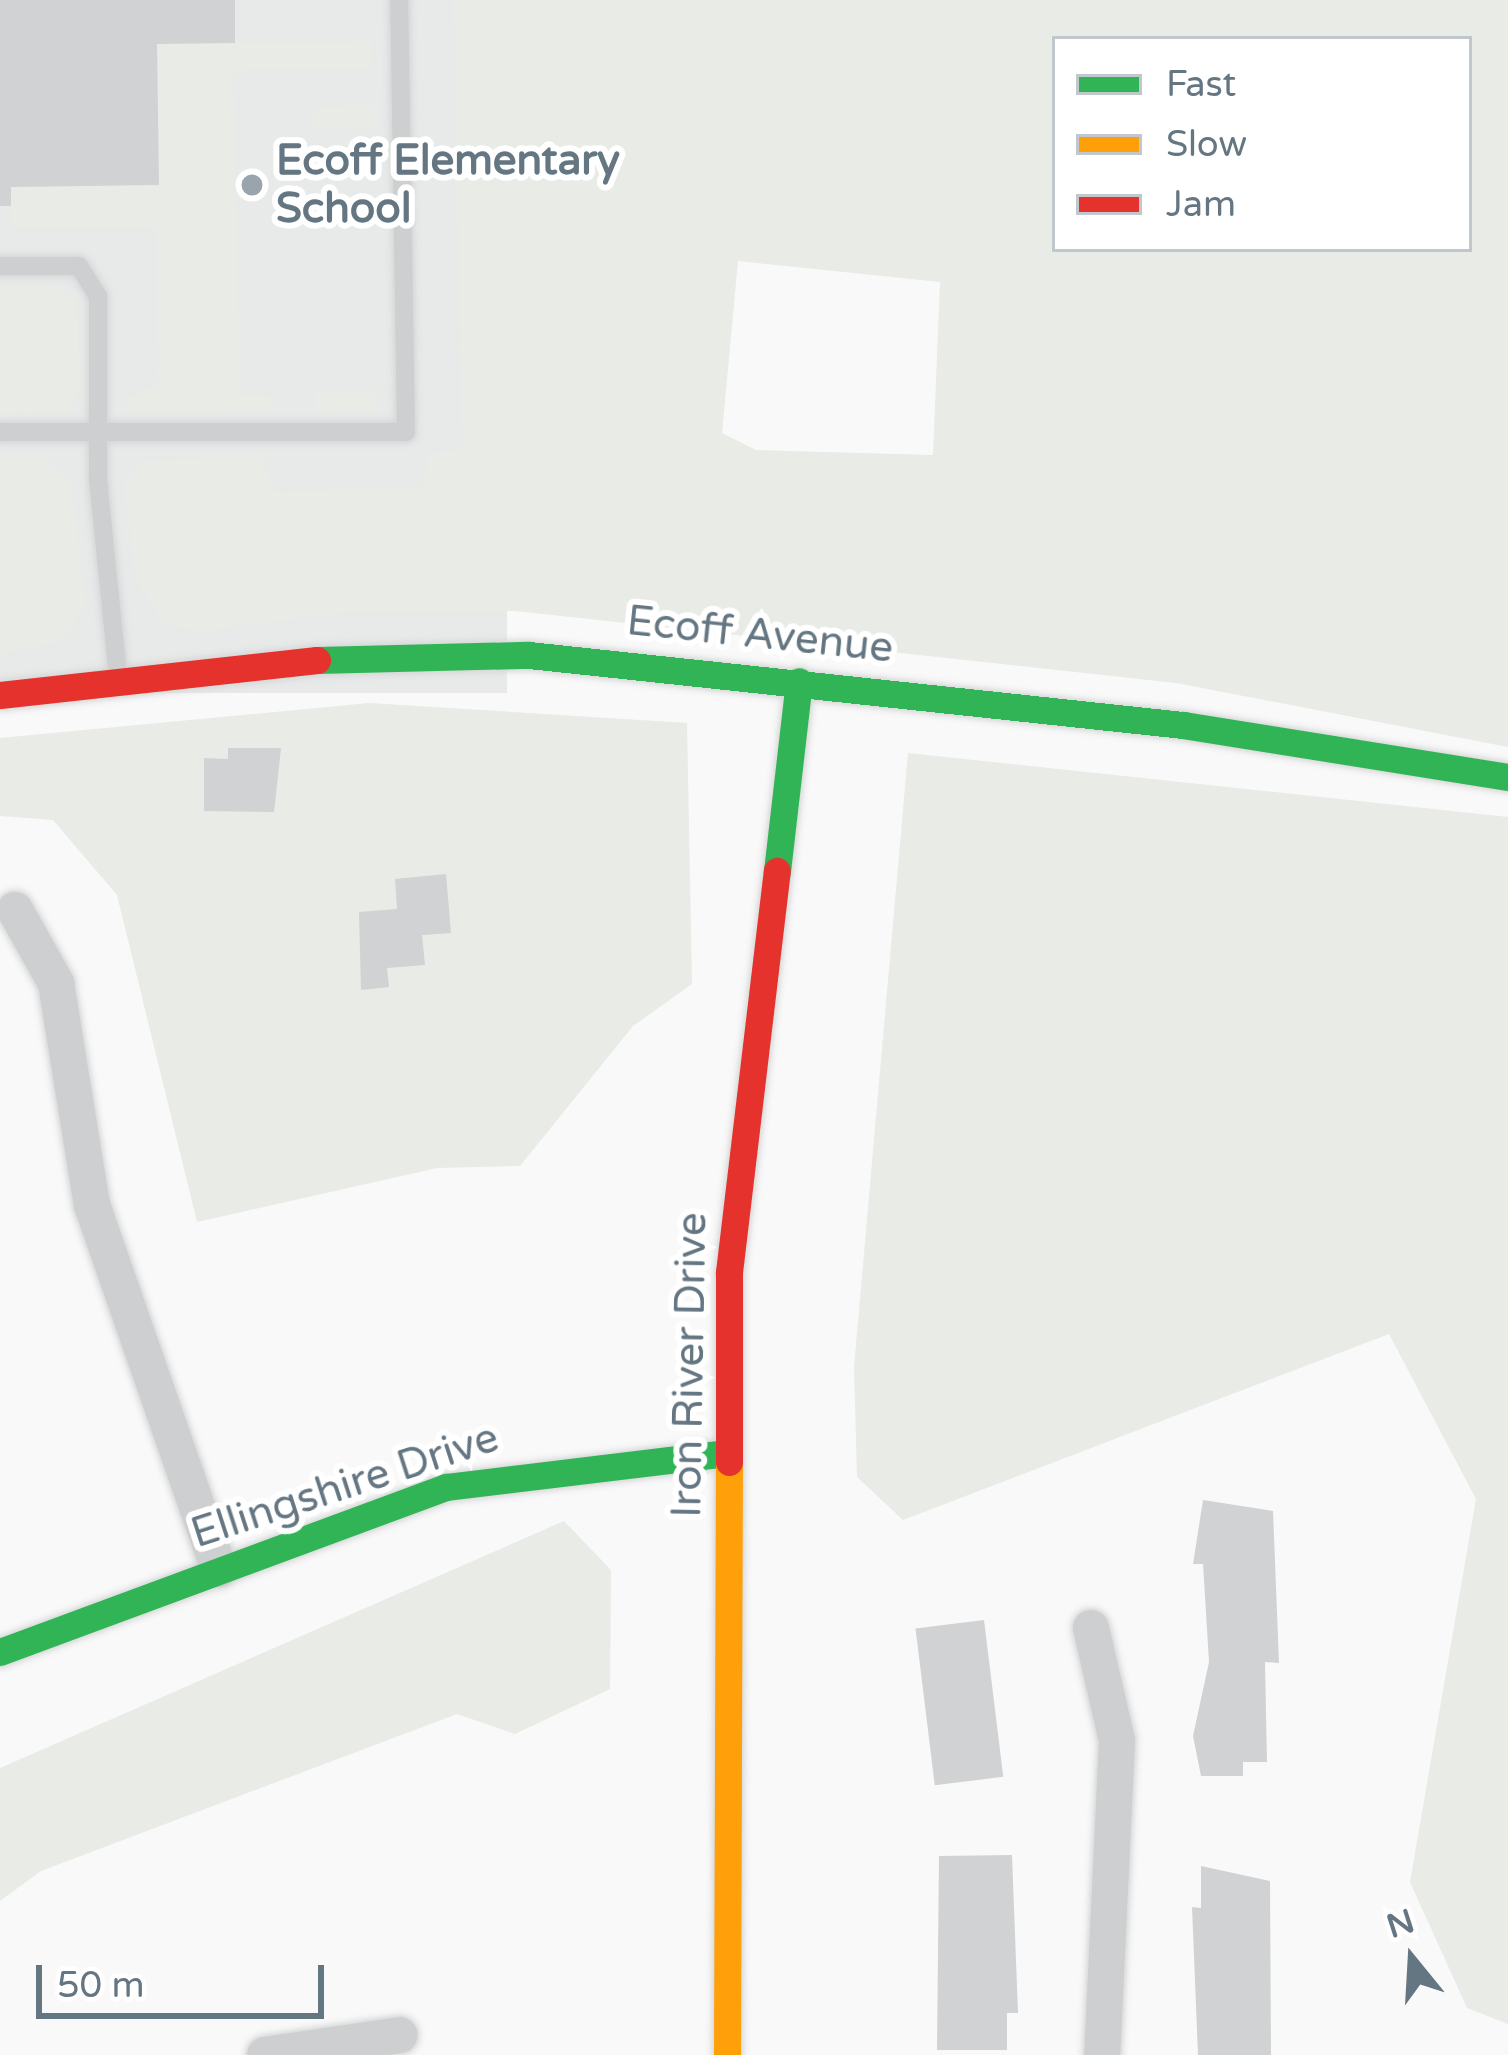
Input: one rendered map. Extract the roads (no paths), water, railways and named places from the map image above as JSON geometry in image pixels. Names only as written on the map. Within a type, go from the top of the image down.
[{"type":"street","name":"Ecoff Avenue","points":[[0,695],[435,654],[799,681],[1508,777]]},
{"type":"street","name":"Iron River Drive","points":[[727,2055],[728,1453],[735,1179],[799,681]]},
{"type":"street","points":[[15,910],[56,983],[92,1205],[219,1570]]},
{"type":"street","name":"Ellingshire Drive","points":[[0,1652],[491,1475],[728,1453]]},
{"type":"street","points":[[1091,1628],[1117,1741],[1102,2055]]},
{"type":"street","points":[[265,2055],[400,2035]]},
{"type":"lane","points":[[0,432],[406,432],[400,0]]},
{"type":"lane","points":[[0,266],[79,266],[92,280],[98,434],[118,681]]},
{"type":"place","name":"Ecoff Elementary School","points":[[252,185]]}]
